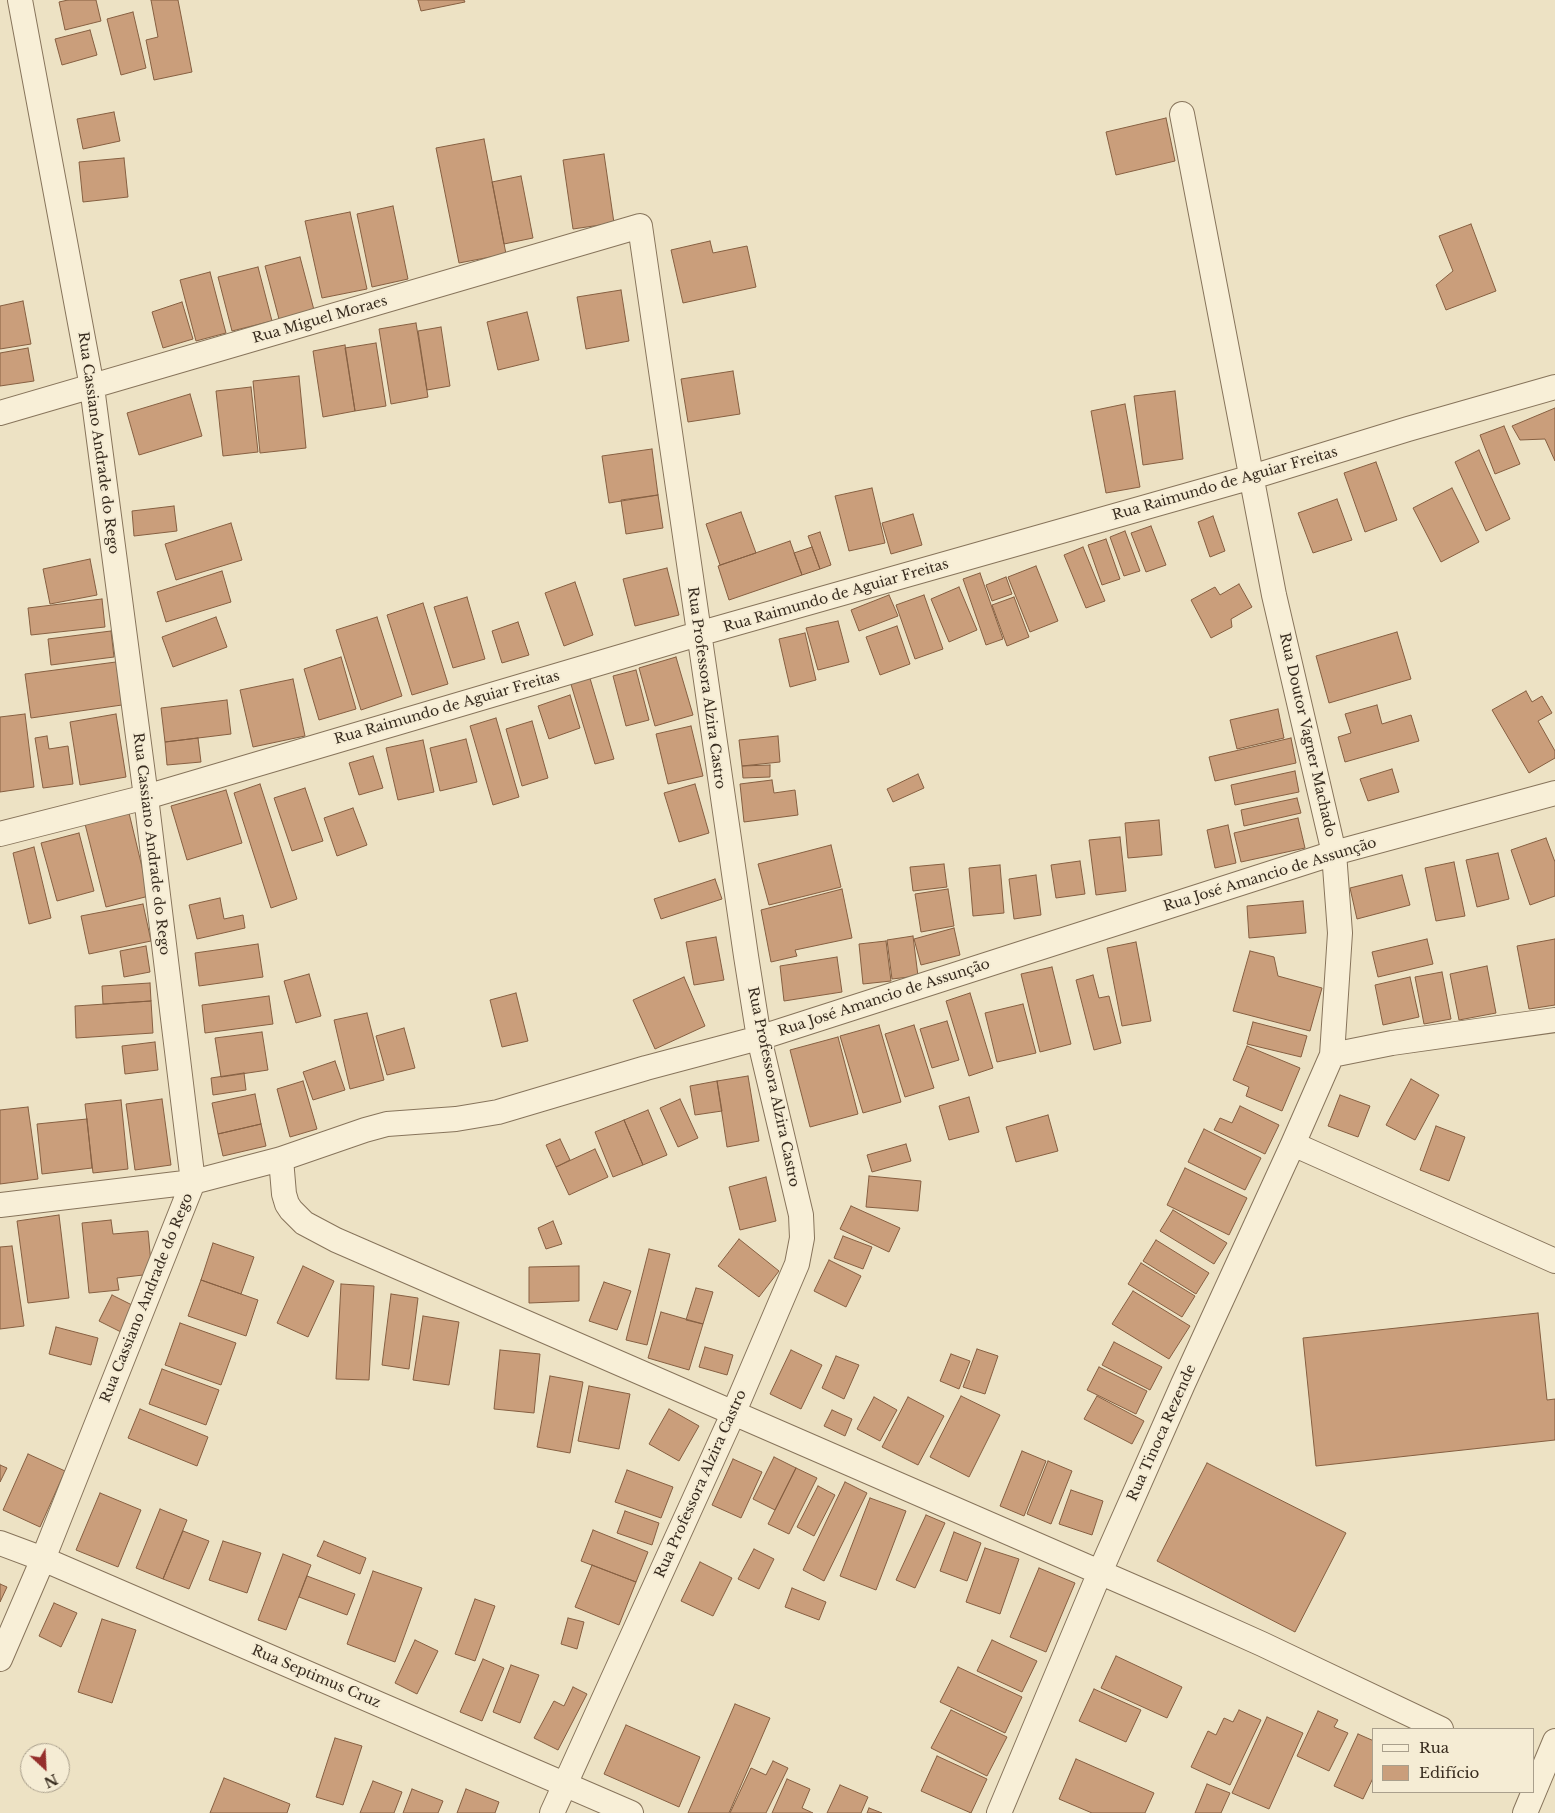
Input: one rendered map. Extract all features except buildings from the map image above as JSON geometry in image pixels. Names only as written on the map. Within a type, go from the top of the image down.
[{"type":"street","name":"Rua Cassiano Andrade do Rego","points":[[0,1659],[43,1559],[193,1182],[146,797],[92,387],[20,0]]},
{"type":"street","name":"Rua Doutor Vagner Machado","points":[[1182,114],[1276,604],[1334,853],[1340,933],[1332,1055]]},
{"type":"street","name":"Rua Miguel Moraes","points":[[0,413],[640,226]]},
{"type":"street","name":"Rua Professora Alzira Castro","points":[[552,1813],[733,1414],[797,1264],[802,1238],[801,1214],[759,1038],[698,634],[640,226]]},
{"type":"street","name":"Rua Raimundo de Aguiar Freitas","points":[[0,834],[146,797],[698,634],[1252,477],[1408,429],[1555,387]]},
{"type":"street","name":"Rua José Amancio de Assunção","points":[[0,1205],[193,1182],[281,1159],[387,1124],[456,1119],[498,1112],[646,1068],[759,1038],[1334,853],[1555,793]]},
{"type":"street","points":[[1332,1055],[1392,1042],[1555,1020]]},
{"type":"street","name":"Rua Tinoca Rezende","points":[[999,1813],[1100,1572],[1182,1384],[1332,1055]]},
{"type":"street","points":[[1293,1144],[1555,1261]]},
{"type":"street","points":[[281,1159],[284,1194],[287,1204],[297,1218],[345,1244],[1100,1572],[1262,1644],[1439,1728]]},
{"type":"street","name":"Rua Septimus Cruz","points":[[0,1543],[43,1559],[631,1813]]},
{"type":"street","points":[[1525,1813],[1543,1778],[1555,1741]]}]
